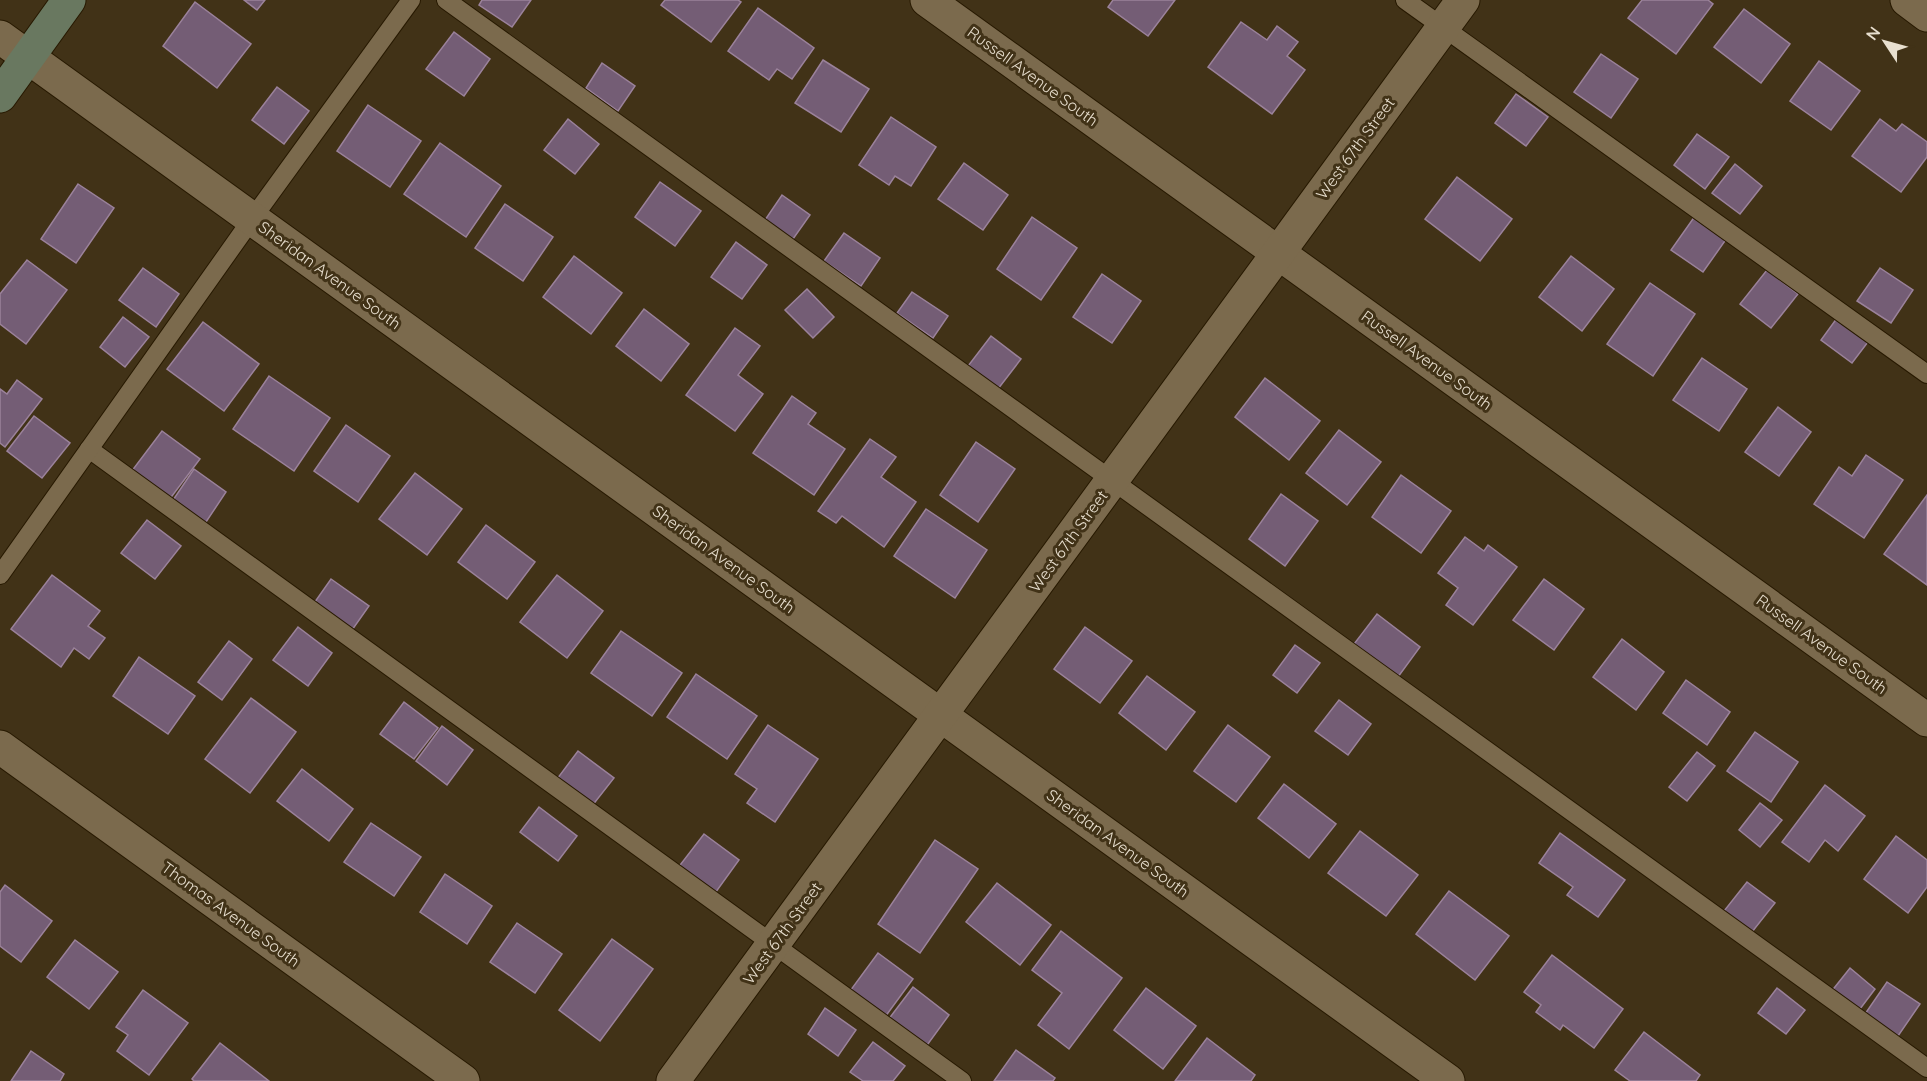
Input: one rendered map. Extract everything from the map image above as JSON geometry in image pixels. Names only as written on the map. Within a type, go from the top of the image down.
[{"type":"main road","points":[[0,96],[69,0]]},
{"type":"street","name":"Russell Avenue South","points":[[927,0],[1927,720]]},
{"type":"street","name":"West 67th Street","points":[[673,1081],[942,716],[1463,0]]},
{"type":"street","points":[[1907,0],[1927,15]]},
{"type":"street","name":"Sheridan Avenue South","points":[[0,37],[1448,1081]]},
{"type":"street","name":"Thomas Avenue South","points":[[0,747],[463,1081]]},
{"type":"lane","points":[[0,575],[252,219],[411,0]]},
{"type":"lane","points":[[446,0],[1927,1068]]},
{"type":"lane","points":[[1405,0],[1927,374]]},
{"type":"lane","points":[[89,449],[962,1081]]},
{"type":"building","points":[[244,0],[265,0],[257,10]]},
{"type":"building","points":[[482,0],[531,0],[512,27],[479,5]]},
{"type":"building","points":[[665,0],[738,0],[741,2],[711,42],[661,5]]},
{"type":"building","points":[[1113,0],[1175,0],[1148,36],[1108,7]]},
{"type":"building","points":[[1642,0],[1708,0],[1713,4],[1676,54],[1628,18]]},
{"type":"building","points":[[195,2],[251,44],[217,88],[163,46]]},
{"type":"building","points":[[758,8],[814,48],[792,79],[777,69],[769,80],[728,51]]},
{"type":"building","points":[[1744,9],[1790,44],[1761,83],[1714,47]]},
{"type":"building","points":[[1241,22],[1267,40],[1277,26],[1298,42],[1287,56],[1305,70],[1272,114],[1208,67]]},
{"type":"building","points":[[454,32],[490,59],[464,96],[426,69]]},
{"type":"building","points":[[1601,54],[1638,79],[1611,118],[1574,92]]},
{"type":"building","points":[[823,60],[869,89],[841,132],[795,103]]},
{"type":"building","points":[[1819,61],[1860,91],[1831,130],[1790,101]]},
{"type":"building","points":[[602,63],[635,86],[618,111],[586,88]]},
{"type":"building","points":[[277,87],[309,111],[284,144],[252,120]]},
{"type":"building","points":[[1516,94],[1548,117],[1526,146],[1495,123]]},
{"type":"building","points":[[368,105],[421,141],[390,187],[337,151]]},
{"type":"building","points":[[891,117],[936,147],[911,186],[895,176],[889,185],[859,165]]},
{"type":"building","points":[[568,119],[599,144],[575,174],[544,150]]},
{"type":"building","points":[[1880,119],[1896,131],[1902,124],[1927,142],[1927,157],[1901,192],[1852,156]]},
{"type":"building","points":[[1697,134],[1729,157],[1705,189],[1674,165]]},
{"type":"building","points":[[440,143],[501,186],[466,237],[404,194]]},
{"type":"building","points":[[964,163],[1008,195],[983,230],[938,199]]},
{"type":"building","points":[[1735,164],[1762,186],[1740,214],[1712,193]]},
{"type":"building","points":[[1457,177],[1512,219],[1480,261],[1425,219]]},
{"type":"building","points":[[660,182],[701,211],[675,246],[635,217]]},
{"type":"building","points":[[78,184],[114,208],[76,263],[41,239]]},
{"type":"building","points":[[782,195],[810,215],[793,239],[765,220]]},
{"type":"building","points":[[505,204],[553,237],[523,281],[475,248]]},
{"type":"building","points":[[1695,216],[1727,238],[1703,272],[1671,250]]},
{"type":"building","points":[[1032,217],[1077,248],[1041,300],[997,269]]},
{"type":"building","points":[[844,233],[880,258],[861,286],[824,261]]},
{"type":"building","points":[[736,242],[767,265],[742,299],[711,277]]},
{"type":"building","points":[[574,256],[622,293],[591,334],[543,297]]},
{"type":"building","points":[[1571,256],[1614,289],[1582,331],[1539,297]]},
{"type":"building","points":[[27,260],[67,290],[26,344],[0,324],[0,294]]},
{"type":"building","points":[[143,268],[179,294],[156,327],[119,300]]},
{"type":"building","points":[[1880,268],[1913,290],[1891,323],[1857,301]]},
{"type":"building","points":[[1767,270],[1798,294],[1771,328],[1740,304]]},
{"type":"building","points":[[1102,274],[1141,301],[1112,343],[1073,317]]},
{"type":"building","points":[[1650,283],[1695,314],[1653,376],[1607,344]]},
{"type":"building","points":[[807,289],[834,317],[813,338],[785,310]]},
{"type":"building","points":[[912,292],[948,316],[933,338],[897,313]]},
{"type":"building","points":[[644,309],[689,344],[661,381],[616,346]]},
{"type":"building","points":[[123,317],[149,337],[125,367],[100,347]]},
{"type":"building","points":[[1837,318],[1868,342],[1852,363],[1821,340]]},
{"type":"building","points":[[203,322],[259,364],[224,411],[167,369]]},
{"type":"building","points":[[735,328],[760,346],[738,375],[763,394],[735,431],[686,395]]},
{"type":"building","points":[[991,336],[1021,359],[998,389],[968,366]]},
{"type":"building","points":[[1702,358],[1747,389],[1719,431],[1673,400]]},
{"type":"building","points":[[269,376],[330,418],[294,471],[233,429]]},
{"type":"building","points":[[1265,378],[1320,421],[1289,460],[1235,417]]},
{"type":"building","points":[[17,380],[42,399],[5,447],[0,443],[0,389],[7,394]]},
{"type":"building","points":[[792,396],[816,413],[808,424],[845,449],[814,495],[753,453]]},
{"type":"building","points":[[1778,407],[1811,432],[1779,476],[1745,452]]},
{"type":"building","points":[[34,416],[70,443],[42,478],[7,451]]},
{"type":"building","points":[[346,425],[390,456],[358,502],[314,471]]},
{"type":"building","points":[[1339,430],[1381,462],[1347,505],[1306,473]]},
{"type":"building","points":[[162,431],[200,459],[169,500],[131,472]]},
{"type":"building","points":[[870,439],[896,457],[881,477],[916,502],[884,547],[842,516],[836,523],[818,511]]},
{"type":"building","points":[[976,442],[1015,469],[978,522],[940,495]]},
{"type":"building","points":[[1866,455],[1903,480],[1864,538],[1814,504],[1839,467],[1852,476]]},
{"type":"building","points":[[194,469],[226,492],[204,525],[171,503]]},
{"type":"building","points":[[415,473],[462,509],[427,555],[379,519]]},
{"type":"building","points":[[1401,475],[1451,511],[1421,553],[1372,517]]},
{"type":"building","points":[[1281,494],[1318,521],[1285,566],[1249,539]]},
{"type":"building","points":[[1927,495],[1927,585],[1884,554]]},
{"type":"building","points":[[926,509],[987,550],[955,598],[894,556]]},
{"type":"building","points":[[147,520],[181,546],[155,579],[121,553]]},
{"type":"building","points":[[486,525],[535,562],[507,599],[458,562]]},
{"type":"building","points":[[1465,537],[1484,551],[1488,545],[1517,567],[1473,625],[1446,605],[1458,588],[1438,573]]},
{"type":"building","points":[[52,575],[100,611],[88,626],[105,638],[89,659],[74,648],[61,667],[11,629]]},
{"type":"building","points":[[557,575],[603,611],[567,658],[520,622]]},
{"type":"building","points":[[331,579],[369,606],[350,633],[312,606]]},
{"type":"building","points":[[1544,579],[1584,609],[1554,650],[1513,620]]},
{"type":"building","points":[[1377,614],[1420,647],[1398,677],[1354,644]]},
{"type":"building","points":[[298,627],[332,653],[308,686],[273,660]]},
{"type":"building","points":[[1085,627],[1132,661],[1100,703],[1054,669]]},
{"type":"building","points":[[621,631],[682,673],[652,716],[591,673]]},
{"type":"building","points":[[1622,639],[1664,672],[1636,710],[1593,677]]},
{"type":"building","points":[[229,641],[252,659],[222,700],[198,682]]},
{"type":"building","points":[[1295,645],[1320,663],[1297,693],[1273,675]]},
{"type":"building","points":[[139,657],[195,696],[168,734],[113,696]]},
{"type":"building","points":[[696,674],[757,716],[727,759],[667,717]]},
{"type":"building","points":[[1147,676],[1195,712],[1166,750],[1119,713]]},
{"type":"building","points":[[1686,680],[1730,712],[1707,745],[1663,713]]},
{"type":"building","points":[[251,698],[296,732],[250,793],[205,759]]},
{"type":"building","points":[[1339,700],[1371,724],[1348,755],[1315,731]]},
{"type":"building","points":[[404,702],[438,728],[414,759],[380,734]]},
{"type":"building","points":[[768,725],[818,759],[775,822],[747,803],[757,789],[735,774]]},
{"type":"building","points":[[1228,725],[1270,757],[1236,802],[1194,771]]},
{"type":"building","points":[[442,726],[473,750],[447,785],[416,761]]},
{"type":"building","points":[[1755,732],[1798,762],[1771,802],[1727,771]]},
{"type":"building","points":[[578,751],[614,778],[592,806],[557,779]]},
{"type":"building","points":[[1697,752],[1715,766],[1687,801],[1669,787]]},
{"type":"building","points":[[302,769],[353,809],[329,841],[277,801]]},
{"type":"building","points":[[1284,784],[1336,824],[1309,858],[1258,818]]},
{"type":"building","points":[[1825,785],[1865,816],[1838,851],[1825,840],[1809,862],[1782,842]]},
{"type":"building","points":[[1760,803],[1782,820],[1760,847],[1739,830]]},
{"type":"building","points":[[539,807],[577,836],[558,861],[520,832]]},
{"type":"building","points":[[371,823],[421,857],[394,896],[344,862]]},
{"type":"building","points":[[1360,831],[1418,875],[1386,916],[1328,873]]},
{"type":"building","points":[[1560,833],[1625,880],[1598,917],[1567,895],[1573,887],[1539,863]]},
{"type":"building","points":[[704,834],[739,860],[713,896],[677,869]]},
{"type":"building","points":[[1896,836],[1927,860],[1927,887],[1908,913],[1864,879]]},
{"type":"building","points":[[935,840],[978,869],[920,953],[878,924]]},
{"type":"building","points":[[445,874],[492,906],[467,944],[420,912]]},
{"type":"building","points":[[1747,882],[1775,903],[1752,932],[1724,911]]},
{"type":"building","points":[[997,883],[1051,925],[1020,965],[966,922]]},
{"type":"building","points":[[5,885],[52,921],[21,962],[0,946],[0,892]]},
{"type":"building","points":[[1449,891],[1509,936],[1475,980],[1416,934]]},
{"type":"building","points":[[517,923],[562,954],[535,993],[490,962]]},
{"type":"building","points":[[1061,931],[1122,978],[1069,1049],[1038,1025],[1062,993],[1032,970]]},
{"type":"building","points":[[612,939],[653,969],[600,1041],[559,1010]]},
{"type":"building","points":[[75,940],[118,972],[89,1009],[47,977]]},
{"type":"building","points":[[878,953],[913,979],[885,1017],[850,991]]},
{"type":"building","points":[[1552,955],[1623,1009],[1594,1048],[1563,1025],[1560,1030],[1536,1012],[1541,1005],[1524,992]]},
{"type":"building","points":[[1850,968],[1875,989],[1857,1013],[1831,992]]},
{"type":"building","points":[[1887,982],[1920,1004],[1898,1036],[1865,1014]]},
{"type":"building","points":[[913,987],[949,1015],[925,1048],[888,1020]]},
{"type":"building","points":[[1146,988],[1196,1026],[1163,1069],[1114,1030]]},
{"type":"building","points":[[1777,988],[1805,1010],[1786,1034],[1758,1013]]},
{"type":"building","points":[[143,990],[188,1023],[149,1075],[117,1051],[128,1035],[116,1027]]},
{"type":"building","points":[[825,1008],[856,1030],[838,1056],[808,1034]]},
{"type":"building","points":[[1644,1032],[1700,1075],[1696,1081],[1630,1081],[1615,1070]]},
{"type":"building","points":[[1207,1038],[1255,1075],[1251,1081],[1175,1081]]},
{"type":"building","points":[[873,1042],[905,1066],[893,1081],[863,1081],[850,1072]]},
{"type":"building","points":[[220,1043],[269,1081],[194,1081],[192,1079]]},
{"type":"building","points":[[1016,1050],[1055,1078],[1053,1081],[994,1081]]},
{"type":"building","points":[[31,1051],[64,1074],[60,1081],[11,1081]]}]
